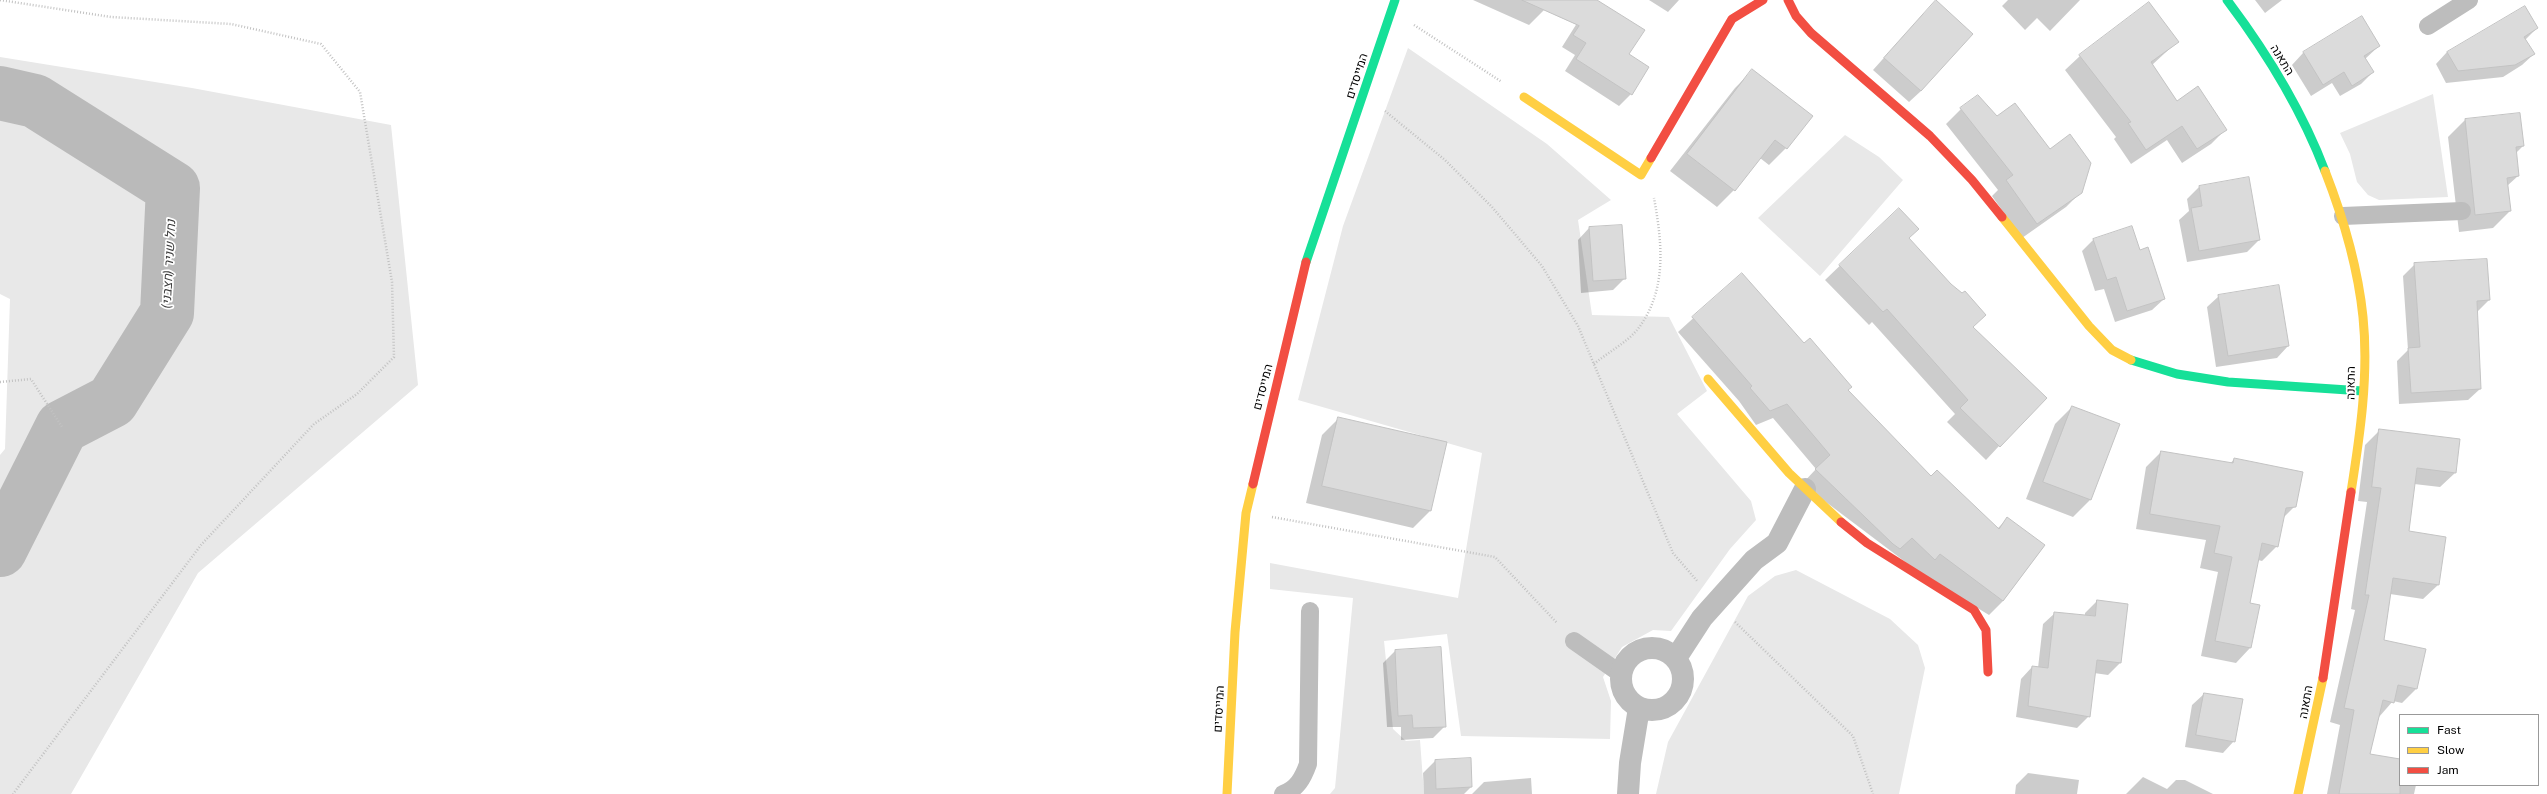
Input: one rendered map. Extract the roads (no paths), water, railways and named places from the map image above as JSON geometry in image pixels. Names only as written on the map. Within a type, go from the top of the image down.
[{"type":"street","name":"המייסדים","points":[[1227,794],[1235,632],[1246,513],[1304,269],[1395,0]]},
{"type":"street","points":[[1524,97],[1641,175],[1732,18],[1763,0]]},
{"type":"street","points":[[1788,0],[1796,16],[1811,33],[1930,136],[1972,180],[2089,326],[2112,350],[2143,364],[2177,374],[2228,382],[2362,391]]},
{"type":"street","name":"התאנה","points":[[2227,0],[2277,73],[2310,129],[2343,216],[2358,281],[2364,326],[2362,416],[2319,704],[2309,756],[2298,794]]},
{"type":"street","points":[[1708,379],[1805,489],[1867,543],[1962,600],[1974,610],[1986,630],[1988,672]]},
{"type":"street","points":[[1676,658],[1702,618],[1754,560],[1777,543],[1805,489]]},
{"type":"street","points":[[1648,648],[1658,648],[1676,658],[1682,667],[1684,677],[1678,698],[1670,705],[1660,709],[1640,708],[1631,702],[1625,694],[1621,674],[1630,657],[1638,651],[1648,648]]},
{"type":"street","points":[[1628,794],[1630,763],[1640,708]]},
{"type":"lane","points":[[2428,26],[2469,0]]},
{"type":"lane","points":[[2343,216],[2462,211]]},
{"type":"lane","points":[[1283,794],[1290,792],[1302,780],[1308,764],[1310,611]]},
{"type":"lane","points":[[1574,641],[1621,674]]},
{"type":"waterway","name":"נחל שניר (חצבני)","points":[[0,93],[35,101],[173,188],[167,313],[112,401],[62,427],[0,550]]}]
